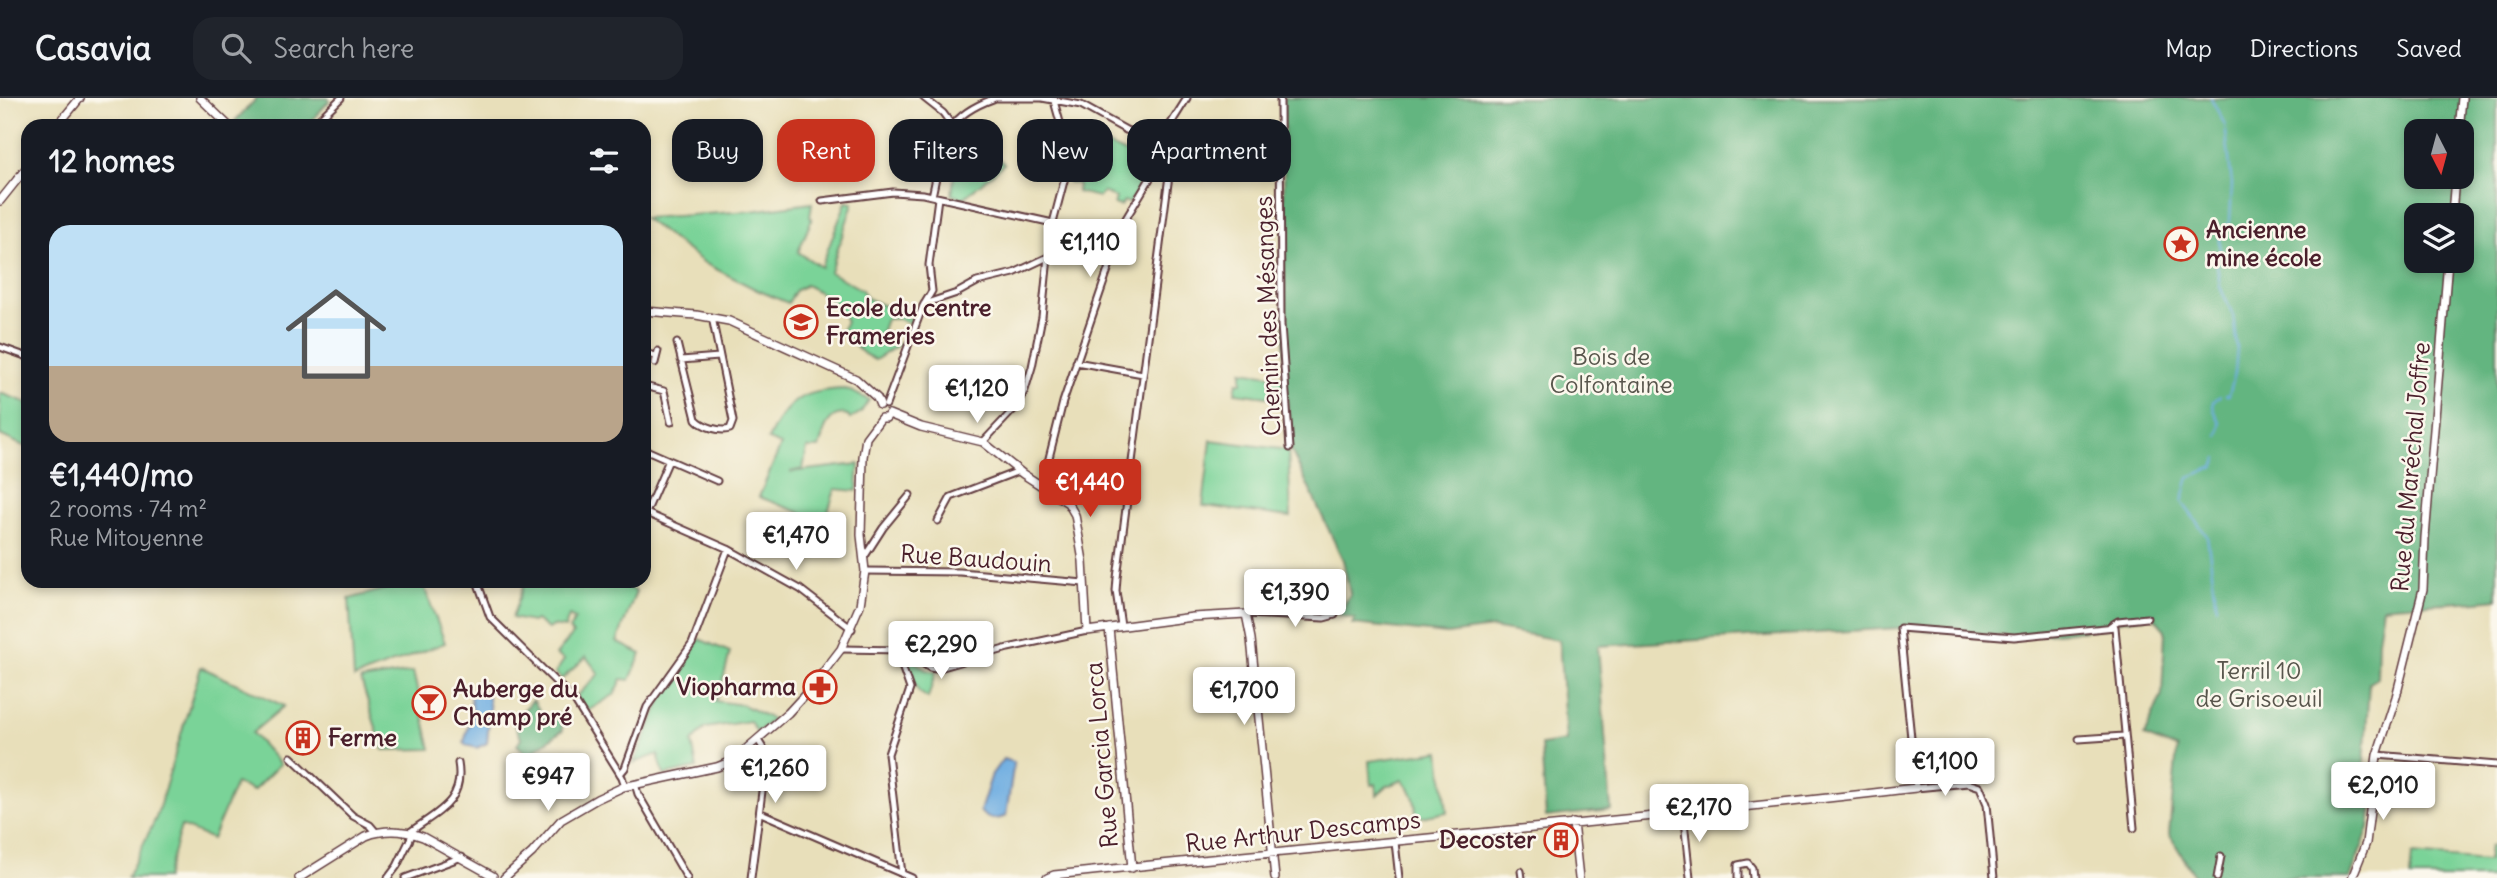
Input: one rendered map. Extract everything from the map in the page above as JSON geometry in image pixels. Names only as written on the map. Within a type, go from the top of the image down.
[{"type":"street","points":[[63,119],[80,98]]},
{"type":"street","points":[[200,98],[222,119]]},
{"type":"street","points":[[318,119],[341,98]]},
{"type":"street","points":[[924,98],[947,119]]},
{"type":"street","points":[[958,119],[992,99],[1042,98],[1087,107],[1127,130]]},
{"type":"street","points":[[1174,119],[1187,98]]},
{"type":"street","name":"Chemin des Mésanges","points":[[1280,98],[1280,119]]},
{"type":"street","points":[[2460,119],[2462,98]]},
{"type":"street","points":[[983,442],[1016,407],[1025,390],[1042,317],[1048,257],[1053,247],[1053,223],[1069,158],[1054,101]]},
{"type":"street","points":[[0,201],[21,175]]},
{"type":"street","points":[[881,418],[876,413],[883,405],[924,304],[932,291],[929,265],[938,182]]},
{"type":"street","points":[[1042,486],[1063,402],[1110,262],[1125,220],[1148,182]]},
{"type":"street","points":[[1121,626],[1116,578],[1167,182]]},
{"type":"street","name":"Chemin des Mésanges","points":[[1281,182],[1282,340],[1290,448]]},
{"type":"street","points":[[822,201],[893,192],[935,197],[1053,223]]},
{"type":"street","points":[[1053,247],[1110,262]]},
{"type":"street","points":[[924,304],[957,293],[977,282],[1014,273],[1048,257]]},
{"type":"street","name":"Rue du Maréchal Joffre","points":[[2352,878],[2366,843],[2377,755],[2391,718],[2423,589],[2447,273]]},
{"type":"street","points":[[651,312],[729,321],[856,379],[877,398],[889,414],[920,427],[983,442],[1019,471],[1063,498],[1073,510],[1082,551],[1087,631]]},
{"type":"street","points":[[677,343],[696,419],[699,423],[723,432],[730,429],[733,422],[712,317]]},
{"type":"street","points":[[0,347],[21,354]]},
{"type":"street","points":[[651,355],[656,356]]},
{"type":"street","points":[[681,360],[719,357]]},
{"type":"street","points":[[1076,362],[1143,374]]},
{"type":"street","points":[[651,388],[664,391],[671,422]]},
{"type":"street","points":[[299,878],[376,832],[411,833],[499,877],[532,853],[566,816],[625,786],[726,764],[758,740],[796,705],[841,649],[852,629],[860,605],[865,570],[861,535],[866,438],[881,418],[886,418],[889,414]]},
{"type":"street","points":[[651,452],[717,481]]},
{"type":"street","points":[[651,500],[669,460]]},
{"type":"street","points":[[939,521],[951,497],[1019,471]]},
{"type":"street","points":[[865,556],[883,528],[910,495]]},
{"type":"street","points":[[651,516],[725,548],[800,589],[852,629]]},
{"type":"street","points":[[620,774],[625,769],[647,707],[692,644],[725,548]]},
{"type":"street","name":"Rue Baudouin","points":[[865,570],[960,572],[1084,583]]},
{"type":"street","points":[[480,588],[491,617],[576,702],[625,786]]},
{"type":"street","points":[[841,649],[907,651],[930,668],[936,669],[1040,640],[1087,631],[1231,614],[1318,618],[1335,615],[1339,604]]},
{"type":"street","points":[[1246,614],[1251,639],[1275,878]]},
{"type":"street","points":[[2107,628],[2118,621],[2147,618]]},
{"type":"street","points":[[1916,788],[1900,628],[2014,637],[2115,627],[2134,828]]},
{"type":"street","name":"Rue Garcia Lorca","points":[[1109,628],[1133,878]]},
{"type":"street","points":[[896,649],[910,689],[888,754],[902,874]]},
{"type":"street","points":[[2078,739],[2124,736]]},
{"type":"street","points":[[751,878],[761,813],[766,753],[758,740]]},
{"type":"street","points":[[2377,755],[2497,765]]},
{"type":"street","points":[[291,757],[354,816],[370,825],[376,832]]},
{"type":"street","points":[[388,878],[397,866],[411,833],[450,802],[460,775],[458,763]]},
{"type":"street","name":"Rue Arthur Descamps","points":[[1047,878],[1054,875],[1271,852],[1395,842],[1968,783],[1980,787],[1987,804],[1994,878]]},
{"type":"street","points":[[635,784],[638,794],[687,878]]},
{"type":"street","points":[[1683,812],[1690,878]]},
{"type":"street","points":[[761,813],[912,878]]},
{"type":"street","points":[[1573,823],[1579,878]]},
{"type":"street","points":[[1395,842],[1399,878]]},
{"type":"street","points":[[2217,878],[2221,856]]},
{"type":"street","points":[[405,878],[462,857]]},
{"type":"street","points":[[1738,878],[1738,865],[1748,863],[1752,868],[1753,878]]},
{"type":"green space","points":[[257,98],[330,100],[313,119],[237,119]]},
{"type":"green space","name":"Bois de Colfontaine","points":[[1284,98],[2497,98],[2497,599],[2383,607],[2378,640],[2377,678],[2369,683],[2364,767],[2376,772],[2369,828],[2350,878],[2196,878],[2169,834],[2177,749],[2144,736],[2162,694],[2165,630],[2153,616],[2118,621],[2107,628],[2014,637],[1900,628],[1598,646],[1611,810],[1546,817],[1541,745],[1566,741],[1559,640],[1492,628],[1447,634],[1352,624],[1355,619],[1339,615],[1350,594],[1343,560],[1290,448],[1284,351],[1284,182],[1291,182],[1291,119],[1284,119]]},
{"type":"green space","points":[[1113,148],[1127,154],[1127,182],[1143,182],[1129,203],[1124,201],[1121,206],[1114,204],[1116,198],[1103,192],[1099,197],[1077,192],[1078,184],[1068,182],[1113,182]]},
{"type":"green space","points":[[953,182],[983,182],[964,198],[952,195]]},
{"type":"green space","points":[[846,202],[853,203],[830,272],[862,290],[867,298],[912,319],[912,325],[899,319],[886,319],[880,336],[900,344],[875,360],[864,354],[840,332],[846,322],[839,308],[825,296],[806,285],[796,290],[788,303],[757,290],[706,264],[651,223],[651,218],[751,211],[812,203],[812,219],[798,252],[821,267]]},
{"type":"green space","points":[[1242,371],[1284,377],[1284,399],[1235,393],[1237,382],[1242,382]]},
{"type":"green space","points":[[846,389],[869,400],[861,412],[850,419],[848,415],[841,414],[831,419],[819,448],[807,448],[803,469],[790,472],[859,464],[857,491],[835,489],[825,522],[759,497],[781,445],[768,440],[782,415],[797,400],[807,395]]},
{"type":"green space","points":[[0,393],[21,400],[21,445],[0,435]]},
{"type":"green space","points":[[1211,440],[1288,450],[1291,517],[1203,506]]},
{"type":"green space","points":[[389,588],[425,588],[445,643],[354,678],[349,599]]},
{"type":"green space","points":[[523,588],[628,588],[636,591],[617,642],[641,654],[630,680],[622,679],[615,694],[586,712],[576,697],[599,674],[586,657],[562,679],[555,673],[564,660],[556,655],[573,634],[569,630],[575,619],[569,616],[565,628],[552,626],[548,629],[536,620],[532,622],[512,618]]},
{"type":"green space","points":[[699,639],[730,652],[720,692],[715,701],[743,705],[772,719],[757,733],[750,721],[705,728],[692,742],[697,768],[664,775],[658,754],[634,763],[664,694],[681,667],[685,666]]},
{"type":"green space","points":[[901,651],[926,670],[936,672],[928,698],[919,692],[900,656]]},
{"type":"green space","points":[[201,667],[284,706],[252,733],[280,764],[253,791],[236,783],[212,839],[181,826],[166,878],[127,878],[156,818]]},
{"type":"green space","points":[[413,672],[431,749],[383,750],[361,680]]},
{"type":"green space","points":[[533,700],[545,719],[559,713],[563,730],[528,755],[517,745],[521,738],[513,721]]},
{"type":"green space","points":[[1440,751],[1447,812],[1416,818],[1414,798],[1403,780],[1387,786],[1377,795],[1376,784],[1371,785],[1369,761]]},
{"type":"green space","points":[[2497,845],[2497,878],[2410,878],[2412,855],[2488,861],[2490,846]]},
{"type":"water","points":[[469,690],[487,693],[490,709],[487,743],[477,748],[465,745],[464,742],[473,713]]},
{"type":"water","points":[[1003,759],[1014,762],[1006,816],[992,819],[980,811],[992,774]]},
{"type":"waterway","points":[[2211,98],[2225,125],[2232,184],[2230,221],[2220,236],[2217,264],[2220,287],[2233,315],[2237,348],[2235,373],[2229,395],[2226,395]]},
{"type":"waterway","points":[[2218,436],[2220,424],[2213,402],[2220,396]]},
{"type":"waterway","points":[[2217,607],[2207,536],[2182,502],[2189,477],[2214,467],[2218,458]]},
{"type":"place","name":"Ancienne mine école","points":[[2181,244]]},
{"type":"place","name":"Ecole du centre Frameries","points":[[801,322]]},
{"type":"place","name":"Viopharma","points":[[820,687]]},
{"type":"place","name":"Auberge du Champ pré","points":[[429,703]]},
{"type":"place","name":"Ferme","points":[[303,738]]},
{"type":"place","name":"Decoster","points":[[1561,840]]},
{"type":"park label","name":"Terril 10 de Grisoeuil","points":[[2259,685]]}]
